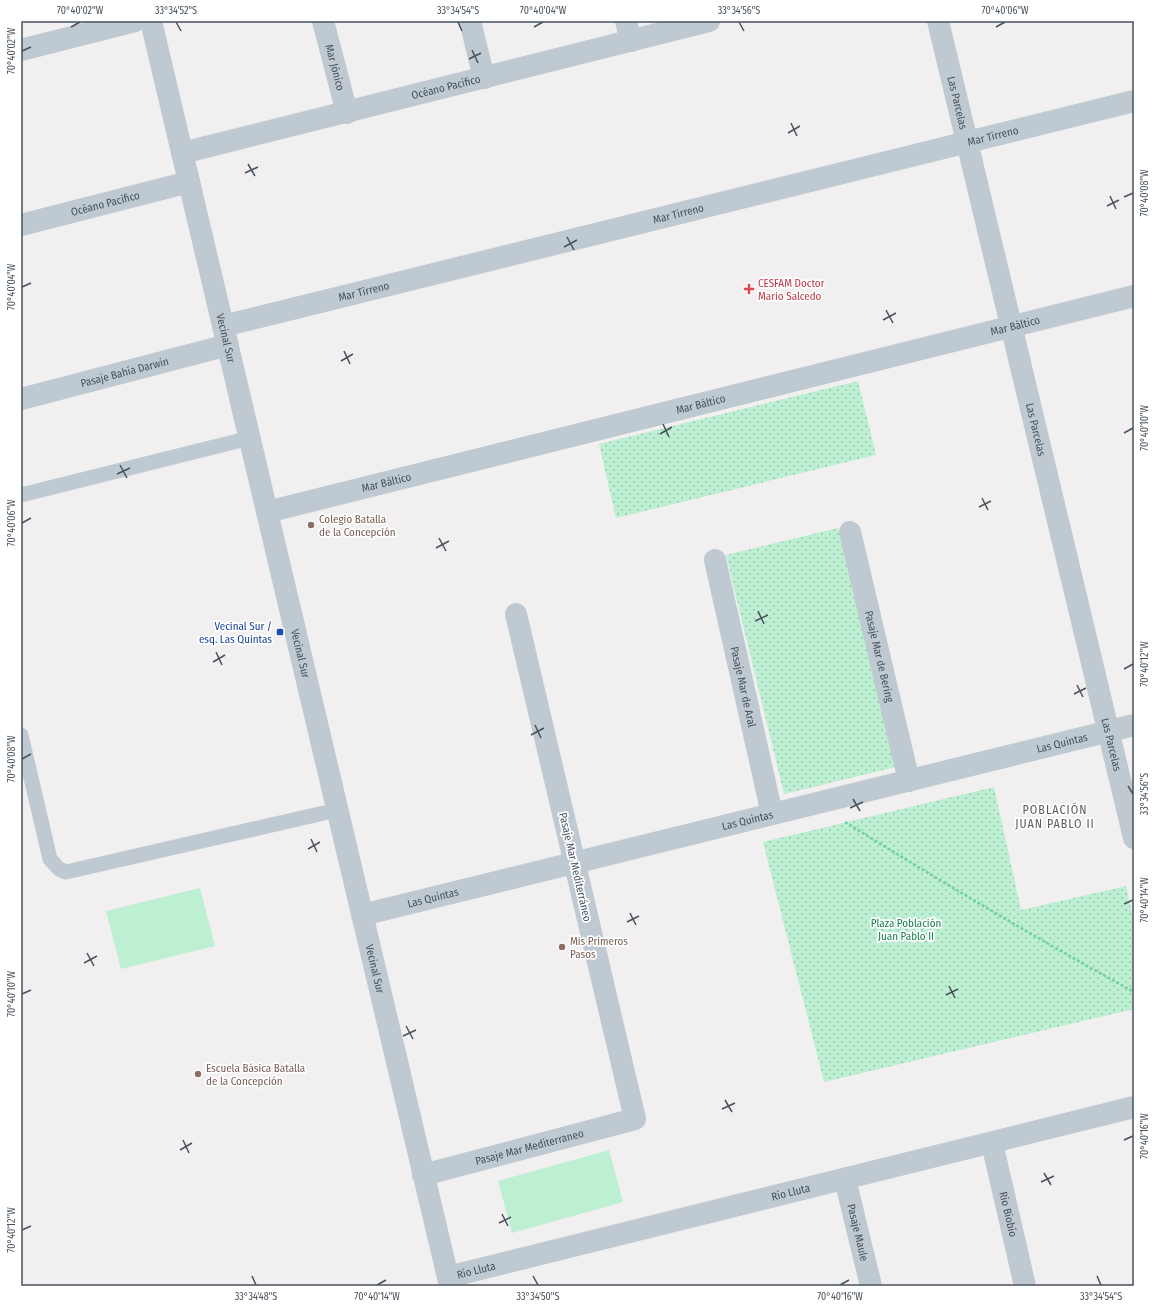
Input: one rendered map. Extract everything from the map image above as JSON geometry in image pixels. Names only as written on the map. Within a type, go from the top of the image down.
[{"type":"street","points":[[21,50],[135,21]]},
{"type":"street","name":"Vecinal Sur","points":[[151,21],[449,1282]]},
{"type":"street","name":"Mar Jónico","points":[[323,21],[347,113]]},
{"type":"street","points":[[470,21],[484,78]]},
{"type":"street","name":"Océano Pacífico","points":[[182,154],[484,78],[629,31],[710,21]]},
{"type":"street","name":"Las Parcelas","points":[[938,21],[1134,838]]},
{"type":"street","name":"Mar Tirreno","points":[[225,336],[968,142],[1134,101]]},
{"type":"street","name":"Océano Pacífico","points":[[21,225],[189,182]]},
{"type":"street","name":"Mar Báltico","points":[[267,512],[1134,296]]},
{"type":"street","name":"Pasaje Bahía Darwin","points":[[21,399],[225,336]]},
{"type":"street","name":"Pasaje Mar de Bering","points":[[850,532],[909,781]]},
{"type":"street","name":"Pasaje Mar de Aral","points":[[715,560],[772,814]]},
{"type":"street","name":"Pasaje Mar Mediterráneo","points":[[516,614],[635,1119]]},
{"type":"street","name":"Las Quintas","points":[[362,915],[1134,725]]},
{"type":"street","name":"Río Lluta","points":[[449,1282],[845,1179],[1134,1107]]},
{"type":"street","name":"Pasaje Mar Mediterraneo","points":[[423,1175],[635,1119]]},
{"type":"street","name":"Río Biobío","points":[[992,1143],[1025,1286]]},
{"type":"street","name":"Pasaje Maule","points":[[845,1179],[871,1286]]},
{"type":"lane","points":[[21,495],[250,438]]},
{"type":"lane","points":[[21,735],[50,859],[59,869],[66,872],[337,810]]},
{"type":"path","points":[[816,804],[937,880],[1060,952],[1134,992]]},
{"type":"green space","points":[[858,381],[876,455],[616,518],[599,444]]},
{"type":"green space","points":[[838,528],[896,767],[784,794],[726,555]]},
{"type":"green space","name":"Plaza Población Juan Pablo II","points":[[994,787],[1021,910],[1126,886],[1134,921],[1134,1009],[824,1082],[763,842]]},
{"type":"green space","points":[[200,888],[215,946],[121,969],[106,911]]},
{"type":"green space","points":[[609,1150],[623,1202],[512,1233],[498,1181]]},
{"type":"place","name":"CESFAM Doctor Mario Salcedo","points":[[749,289]]},
{"type":"place","name":"Colegio Batalla de la Concepción","points":[[311,525]]},
{"type":"place","name":"Vecinal Sur / esq. Las Quintas","points":[[280,632]]},
{"type":"place","name":"Mis Primeros Pasos","points":[[562,947]]},
{"type":"place","name":"Escuela Básica Batalla de la Concepción","points":[[198,1074]]},
{"type":"district","name":"POBLACIÓN JUAN PABLO II","points":[[1055,817]]}]
